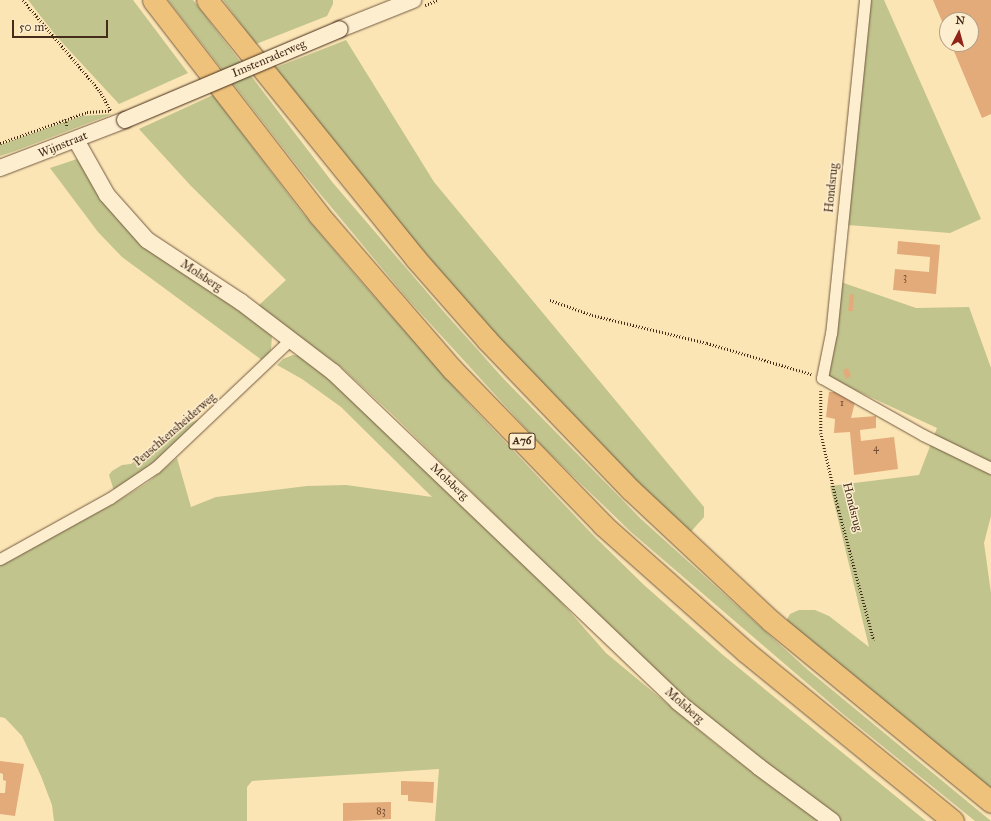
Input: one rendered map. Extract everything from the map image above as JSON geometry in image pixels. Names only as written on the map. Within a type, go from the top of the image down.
[{"type":"highway","name":"A76","points":[[153,0],[324,221],[453,370],[603,525],[746,652],[953,821]]},
{"type":"highway","points":[[207,0],[420,264],[487,340],[631,490],[771,621],[991,802]]},
{"type":"street","name":"Imstenraderweg","points":[[125,120],[340,29],[413,0]]},
{"type":"street","name":"Hondsrug","points":[[822,378],[831,333],[865,0]]},
{"type":"street","name":"Wijnstraat","points":[[0,168],[125,120]]},
{"type":"street","name":"Molsberg","points":[[76,140],[107,195],[147,240],[292,338],[358,395],[678,702],[759,767],[832,821]]},
{"type":"street","name":"Peuschkensheiderweg","points":[[0,559],[110,498],[156,467],[292,338]]},
{"type":"street","points":[[822,378],[924,435],[991,468]]},
{"type":"path","name":"Wijnstraat","points":[[0,143],[92,110],[112,112],[100,91],[23,0]]},
{"type":"path","points":[[550,300],[592,315],[707,343],[822,378]]},
{"type":"path","name":"Hondsrug","points":[[822,378],[820,412],[821,433],[838,508],[874,640]]},
{"type":"green space","points":[[28,0],[133,0],[188,73],[119,104],[57,37]]},
{"type":"green space","points":[[168,0],[193,0],[333,183],[444,312],[502,377],[641,519],[808,670],[991,821],[975,821],[843,714],[631,532],[542,446],[406,297],[302,172]]},
{"type":"green space","points":[[223,0],[333,0],[333,4],[327,16],[256,44]]},
{"type":"green space","points":[[870,0],[884,0],[981,219],[950,233],[848,225]]},
{"type":"green space","points":[[346,40],[434,182],[704,507],[704,517],[688,535],[499,345],[272,69]]},
{"type":"green space","points":[[213,95],[300,210],[356,276],[471,406],[593,535],[644,585],[723,655],[926,821],[841,821],[792,786],[691,707],[392,414],[342,368],[258,306],[286,280],[191,186],[139,129]]},
{"type":"green space","points":[[112,114],[0,156],[0,145],[82,116]]},
{"type":"green space","points":[[77,159],[100,193],[204,285],[272,335],[271,350],[263,361],[122,257],[98,232],[50,168]]},
{"type":"green space","points":[[835,280],[916,308],[969,307],[991,368],[991,516],[984,543],[991,593],[991,792],[785,623],[790,614],[799,610],[815,610],[829,616],[869,647],[830,486],[919,475],[937,428],[825,376]]},
{"type":"green space","points":[[293,355],[310,357],[556,596],[606,653],[717,745],[773,788],[825,821],[435,821],[439,769],[252,781],[247,787],[247,821],[54,821],[52,805],[41,776],[22,736],[5,718],[0,717],[0,564],[113,504],[147,483],[177,458],[191,507],[216,497],[307,486],[346,485],[432,497],[341,407],[302,379],[277,365],[283,359]]},
{"type":"green space","points":[[203,418],[169,451],[114,491],[109,475],[112,471],[122,465],[131,464],[179,427]]},
{"type":"building","points":[[933,0],[991,0],[991,114],[982,118],[954,52],[979,52],[979,12],[939,12],[939,14]]},
{"type":"building","points":[[898,241],[940,245],[936,294],[893,290],[895,269],[929,272],[930,257],[897,254]]},
{"type":"building","points":[[850,294],[854,295],[853,311],[848,311]]},
{"type":"building","points":[[848,368],[851,376],[846,379],[843,370]]},
{"type":"building","points":[[829,392],[835,392],[855,402],[851,418],[876,416],[876,428],[860,430],[861,441],[894,437],[898,469],[854,475],[850,432],[834,433],[835,419],[826,417]]},
{"type":"building","points":[[0,761],[24,764],[15,816],[0,814],[0,793],[5,793],[6,781],[3,780],[3,774],[0,773]]},
{"type":"building","points":[[401,781],[434,782],[433,803],[408,801],[408,795],[401,795]]},
{"type":"building","points":[[391,802],[391,819],[343,821],[343,803]]}]
